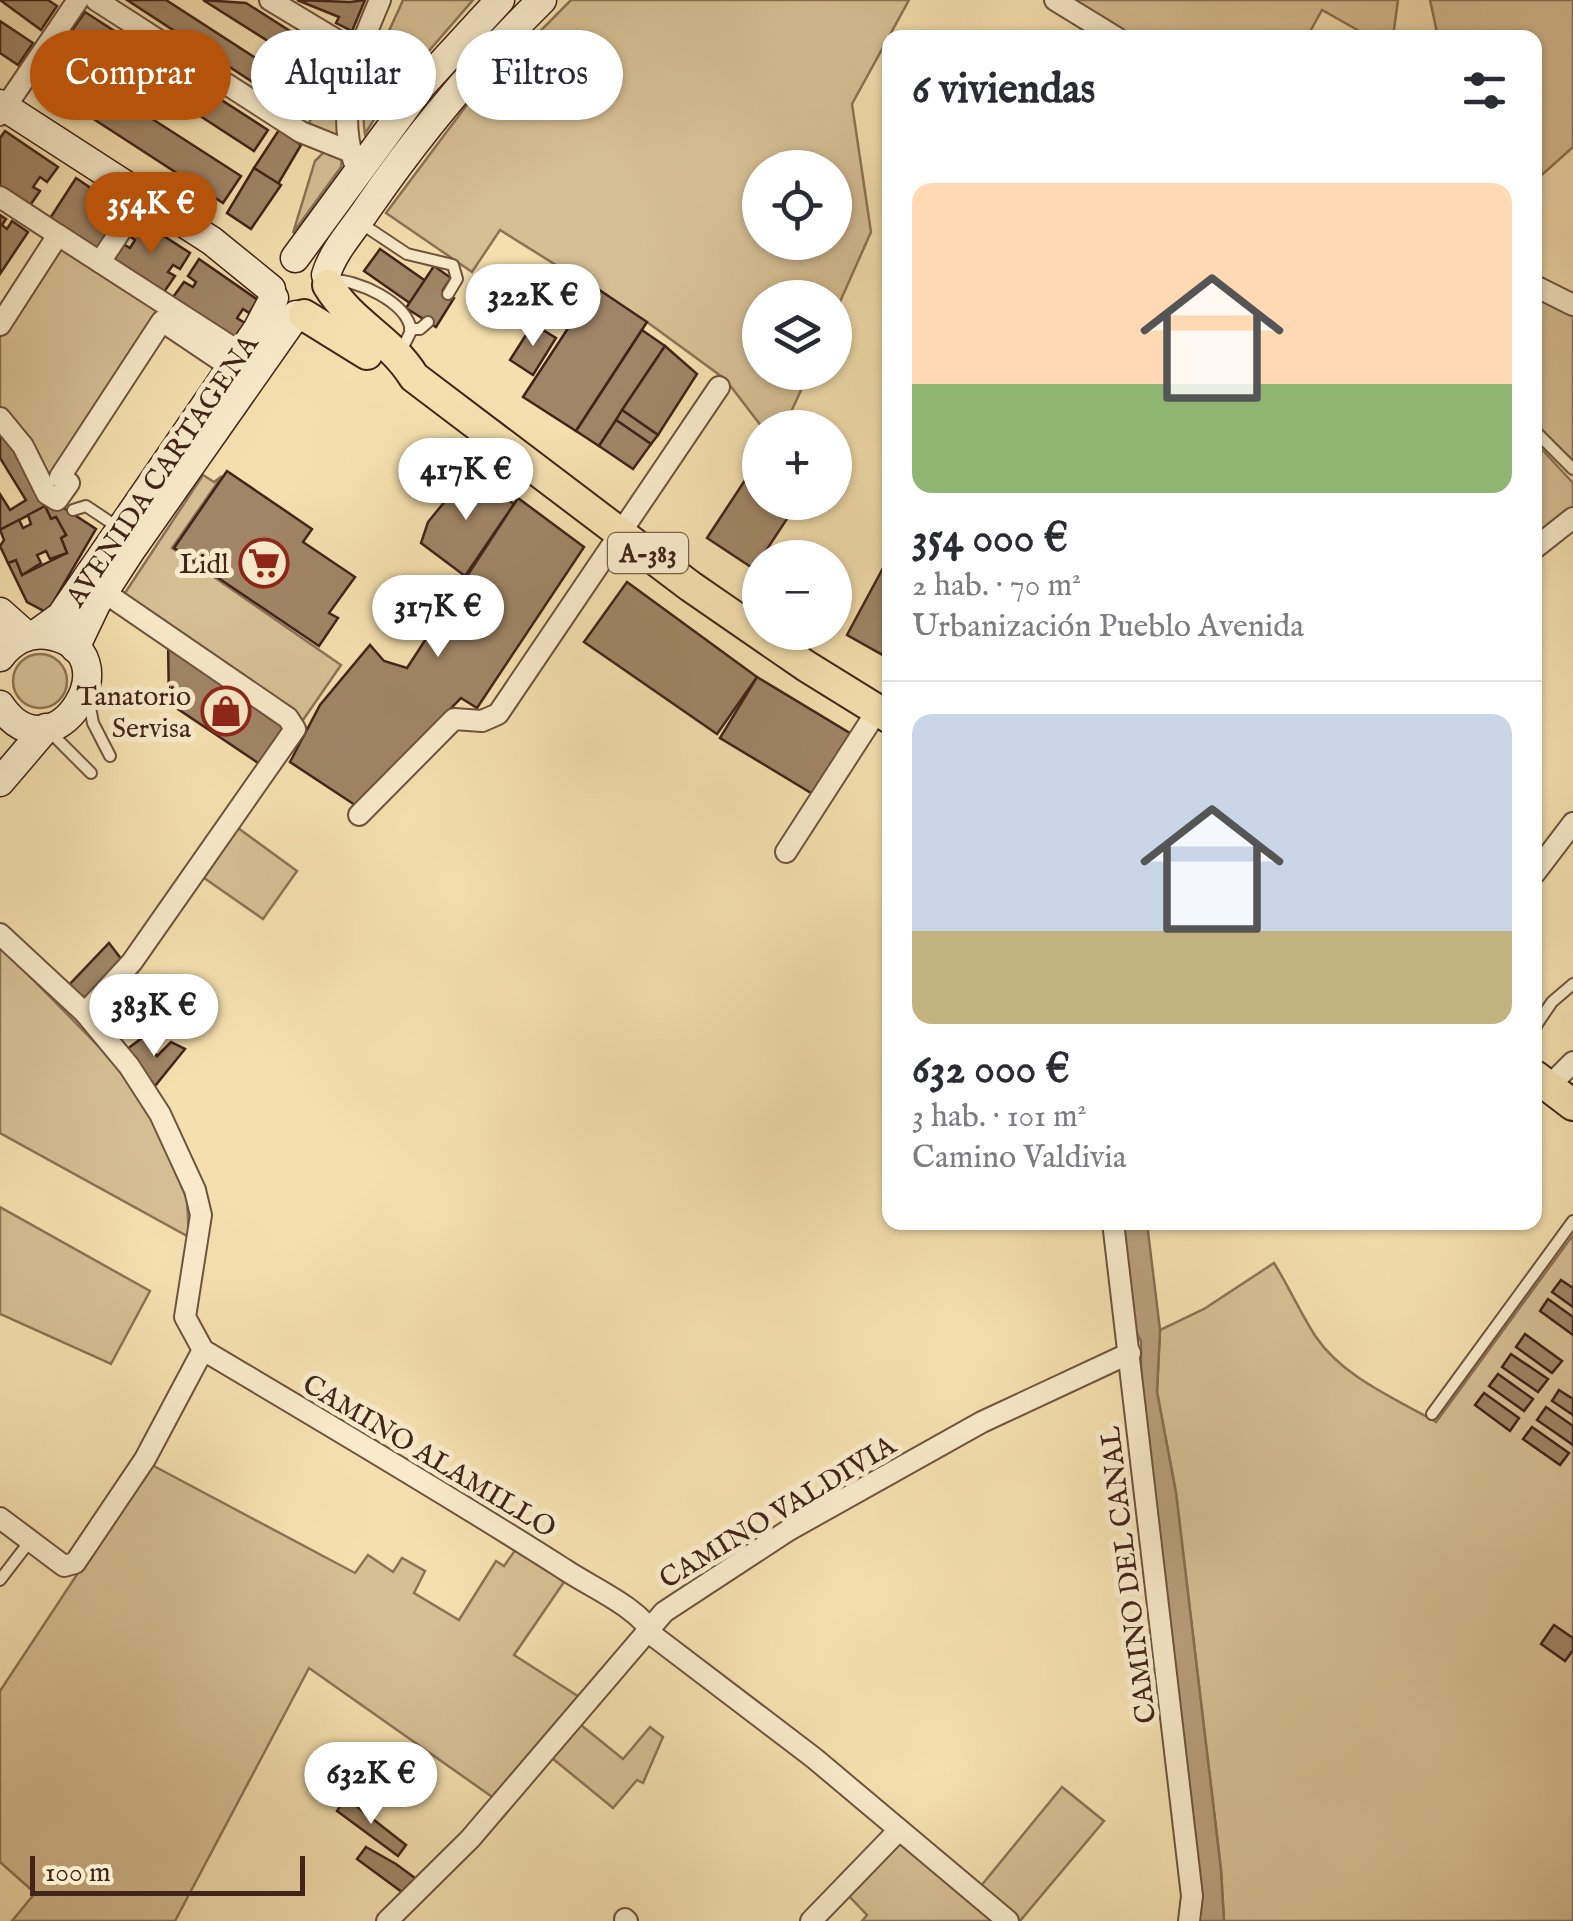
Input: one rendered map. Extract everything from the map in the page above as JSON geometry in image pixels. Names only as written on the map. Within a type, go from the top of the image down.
[{"type":"main road","points":[[287,289],[349,186],[422,85],[500,0]]},
{"type":"main road","points":[[2,108],[319,308],[327,280],[358,221],[422,130],[483,59],[542,0]]},
{"type":"main road","points":[[287,289],[314,261],[327,280]]},
{"type":"main road","name":"A-383","points":[[327,280],[351,318],[408,353],[620,533],[792,656],[882,713]]},
{"type":"main road","name":"A-383","points":[[287,289],[389,370],[408,353]]},
{"type":"main road","name":"AVENIDA CARTAGENA","points":[[18,644],[61,616],[287,289]]},
{"type":"main road","name":"AVENIDA CARTAGENA","points":[[74,648],[287,289]]},
{"type":"main road","points":[[0,611],[18,644],[64,640],[74,648],[88,675],[87,690],[72,716],[46,728],[0,782]]},
{"type":"main road","points":[[0,705],[17,722],[46,728]]},
{"type":"street","points":[[2,108],[78,0]]},
{"type":"street","points":[[96,0],[301,132],[351,152]]},
{"type":"street","points":[[270,0],[320,30]]},
{"type":"street","points":[[368,30],[380,0]]},
{"type":"street","points":[[1055,0],[1104,30]]},
{"type":"street","points":[[349,120],[355,167],[349,186]]},
{"type":"street","points":[[0,197],[230,346],[220,360],[162,321],[60,476],[69,483],[57,500],[48,494],[23,446],[0,418]]},
{"type":"street","points":[[100,262],[143,197]]},
{"type":"street","points":[[2,317],[58,235]]},
{"type":"street","points":[[1542,290],[1573,305]]},
{"type":"street","points":[[359,814],[454,720],[482,721],[498,714],[720,387]]},
{"type":"street","points":[[1542,542],[1573,518]]},
{"type":"street","points":[[86,1012],[132,962],[296,729],[288,718],[104,592]]},
{"type":"street","points":[[786,852],[882,717]]},
{"type":"street","points":[[1542,864],[1573,823]]},
{"type":"street","points":[[0,934],[86,1012],[160,1114],[195,1190],[201,1215],[185,1318],[203,1350],[145,1459],[75,1563],[64,1566],[0,1518]]},
{"type":"street","points":[[1552,1089],[1573,1062]]},
{"type":"street","name":"CAMINO DEL CANAL","points":[[1113,1230],[1192,1896],[1189,1921]]},
{"type":"street","name":"CAMINO ALAMILLO","points":[[203,1350],[488,1520],[649,1627],[655,1638],[814,1758],[1008,1921]]},
{"type":"street","name":"CAMINO VALDIVIA","points":[[387,1921],[482,1825],[664,1612],[788,1530],[982,1422],[1130,1353]]},
{"type":"street","points":[[811,1921],[899,1830]]},
{"type":"lane","points":[[358,221],[407,254],[452,265],[457,280],[448,294]]},
{"type":"lane","points":[[410,270],[416,257]]},
{"type":"lane","points":[[327,280],[352,279],[391,297],[404,312],[408,353]]},
{"type":"lane","points":[[408,353],[428,322]]},
{"type":"lane","points":[[1542,438],[1573,468]]},
{"type":"lane","points":[[74,510],[86,506],[120,529]]},
{"type":"lane","points":[[87,690],[94,723],[110,756]]},
{"type":"lane","points":[[46,728],[91,774]]},
{"type":"lane","points":[[1542,1016],[1573,984]]},
{"type":"lane","points":[[1432,1414],[1573,1221]]},
{"type":"lane","points":[[0,1580],[30,1541]]},
{"type":"shaded area","points":[[403,0],[473,0],[436,43],[436,30],[390,30]]},
{"type":"shaded area","points":[[571,0],[909,0],[893,30],[882,30],[882,49],[852,104],[871,232],[850,280],[742,280],[742,390],[801,390],[792,410],[749,410],[725,379],[647,322],[500,230],[472,272],[386,213],[456,119],[623,120],[623,30],[541,30]]},
{"type":"shaded area","points":[[1070,0],[1398,0],[1394,30],[1358,30],[1322,10],[1311,30],[1117,30]]},
{"type":"shaded area","points":[[1430,0],[1573,0],[1573,147],[1542,175],[1542,30],[1436,30]]},
{"type":"shaded area","points":[[311,120],[339,120],[338,139],[308,125]]},
{"type":"shaded area","points":[[364,120],[374,120],[365,134]]},
{"type":"shaded area","points":[[326,150],[342,158],[341,167],[293,233],[315,161]]},
{"type":"shaded area","points":[[58,235],[230,346],[163,322],[57,500],[0,419],[0,325]]},
{"type":"shaded area","points":[[1542,296],[1573,311],[1573,461],[1542,432]]},
{"type":"shaded area","points":[[1542,449],[1573,483],[1573,508],[1542,533]]},
{"type":"shaded area","points":[[203,475],[214,482],[222,476],[172,548],[341,665],[303,720],[123,596]]},
{"type":"shaded area","points":[[40,654],[59,662],[67,681],[59,700],[40,708],[21,700],[13,681],[21,662]]},
{"type":"shaded area","points":[[238,828],[297,871],[263,919],[204,878]]},
{"type":"shaded area","points":[[0,946],[124,1072],[158,1131],[187,1199],[189,1237],[0,1133]]},
{"type":"shaded area","points":[[0,1207],[150,1291],[111,1364],[0,1314]]},
{"type":"shaded area","points":[[1122,1230],[1148,1230],[1160,1330],[1157,1392],[1176,1493],[1224,1921],[1197,1921],[1141,1382],[1141,1341],[1134,1329]]},
{"type":"shaded area","points":[[1573,1235],[1573,1921],[1224,1921],[1176,1493],[1157,1392],[1160,1330],[1204,1309],[1274,1263],[1327,1351],[1371,1386],[1436,1422]]},
{"type":"shaded area","points":[[150,1464],[355,1573],[368,1555],[393,1572],[402,1558],[425,1571],[414,1593],[459,1620],[496,1561],[504,1566],[516,1549],[564,1582],[514,1655],[584,1700],[498,1801],[309,1668],[175,1921],[12,1921],[35,1893],[0,1862],[0,1691]]},
{"type":"shaded area","points":[[581,1725],[623,1759],[650,1727],[663,1737],[643,1783],[637,1780],[613,1808],[552,1758]]},
{"type":"shaded area","points":[[1062,1787],[1104,1821],[1020,1921],[980,1887]]},
{"type":"shaded area","points":[[899,1840],[992,1917],[988,1921],[862,1921],[867,1915],[846,1893]]},
{"type":"building","points":[[0,0],[48,0],[57,6],[41,30]]},
{"type":"building","points":[[127,0],[166,0],[212,30],[173,30]]},
{"type":"building","points":[[203,0],[246,3],[288,30],[251,30]]},
{"type":"building","points":[[297,0],[365,0],[352,30],[336,23],[339,17]]},
{"type":"building","points":[[85,12],[113,30],[72,30]]},
{"type":"building","points":[[0,21],[30,41],[18,65],[0,53]]},
{"type":"building","points":[[231,42],[251,55],[251,81],[231,68]]},
{"type":"building","points":[[231,106],[268,130],[254,151],[206,120],[231,120]]},
{"type":"building","points":[[95,120],[154,120],[241,176],[223,203]]},
{"type":"building","points":[[279,130],[301,145],[278,184],[254,168]]},
{"type":"building","points":[[5,131],[58,167],[47,182],[40,177],[33,187],[40,191],[29,207],[0,187],[0,138]]},
{"type":"building","points":[[254,168],[281,185],[251,229],[227,213]]},
{"type":"building","points":[[76,178],[126,212],[116,227],[109,223],[104,231],[110,235],[98,253],[49,220]]},
{"type":"building","points":[[0,215],[6,219],[2,225],[7,229],[12,221],[28,232],[0,274]]},
{"type":"building","points":[[139,220],[190,253],[180,269],[173,265],[168,272],[175,276],[162,295],[112,261],[123,244],[130,248],[135,240],[128,235]]},
{"type":"building","points":[[380,249],[430,284],[414,306],[364,271]]},
{"type":"building","points":[[199,259],[258,300],[249,313],[243,309],[237,318],[245,323],[231,342],[171,300],[184,282],[193,287],[196,282],[188,276]]},
{"type":"building","points":[[434,266],[451,278],[443,290],[454,298],[436,327],[406,308]]},
{"type":"building","points":[[595,287],[647,322],[576,431],[523,397]]},
{"type":"building","points":[[533,324],[556,338],[533,375],[510,360]]},
{"type":"building","points":[[642,330],[665,346],[599,446],[576,431]]},
{"type":"building","points":[[665,346],[697,374],[658,435],[622,410]]},
{"type":"building","points":[[622,410],[658,435],[651,444],[616,420]]},
{"type":"building","points":[[616,420],[651,444],[633,469],[599,446]]},
{"type":"building","points":[[0,421],[50,504],[0,530],[0,494],[10,510],[26,500],[0,458]]},
{"type":"building","name":"Lidl","points":[[227,471],[312,529],[303,542],[355,577],[329,613],[338,618],[319,646],[174,548]]},
{"type":"building","points":[[469,472],[514,504],[465,576],[421,543],[428,522]]},
{"type":"building","points":[[742,485],[742,520],[786,520],[773,540],[742,540],[742,561],[707,538]]},
{"type":"building","points":[[47,497],[96,529],[51,606],[44,611],[27,602],[8,563],[16,560],[22,575],[67,553],[61,538],[66,535],[56,517],[51,519],[45,506],[50,504]]},
{"type":"building","points":[[518,498],[584,547],[477,708],[461,698],[355,805],[290,762],[320,705],[370,645],[384,661],[407,668]]},
{"type":"building","points":[[45,506],[66,535],[61,538],[67,553],[50,559],[46,551],[37,555],[41,563],[22,575],[16,560],[8,563],[0,546],[4,540],[0,530],[19,520],[23,528],[31,524],[28,515]]},
{"type":"building","points":[[882,570],[882,655],[852,638],[852,626]]},
{"type":"building","points":[[627,582],[757,677],[717,734],[584,642]]},
{"type":"building","name":"Tanatorio Servisa","points":[[168,641],[289,730],[264,767],[169,703]]},
{"type":"building","points":[[757,677],[853,735],[816,796],[720,738]]},
{"type":"building","points":[[109,943],[122,960],[86,1000],[69,985]]},
{"type":"building","points":[[143,1037],[157,1056],[171,1042],[185,1049],[155,1086],[126,1050]]},
{"type":"building","points":[[1561,1280],[1573,1288],[1573,1307],[1552,1292]]},
{"type":"building","points":[[1548,1299],[1573,1317],[1573,1335],[1540,1311]]},
{"type":"building","points":[[1525,1334],[1562,1361],[1552,1373],[1516,1347]]},
{"type":"building","points":[[1511,1354],[1548,1379],[1538,1392],[1502,1367]]},
{"type":"building","points":[[1498,1374],[1533,1399],[1524,1411],[1489,1386]]},
{"type":"building","points":[[1559,1390],[1573,1399],[1573,1415],[1552,1401]]},
{"type":"building","points":[[1484,1393],[1519,1418],[1510,1431],[1475,1405]]},
{"type":"building","points":[[1546,1407],[1573,1426],[1573,1445],[1537,1420]]},
{"type":"building","points":[[1532,1427],[1569,1453],[1560,1465],[1523,1439]]},
{"type":"building","points":[[1554,1625],[1573,1638],[1573,1650],[1565,1661],[1541,1644]]},
{"type":"building","points":[[346,1798],[406,1845],[398,1856],[337,1811]]},
{"type":"building","points":[[366,1847],[419,1881],[406,1895],[357,1859]]},
{"type":"place","name":"Lidl","points":[[264,563]]},
{"type":"place","name":"Tanatorio Servisa","points":[[226,711]]}]
